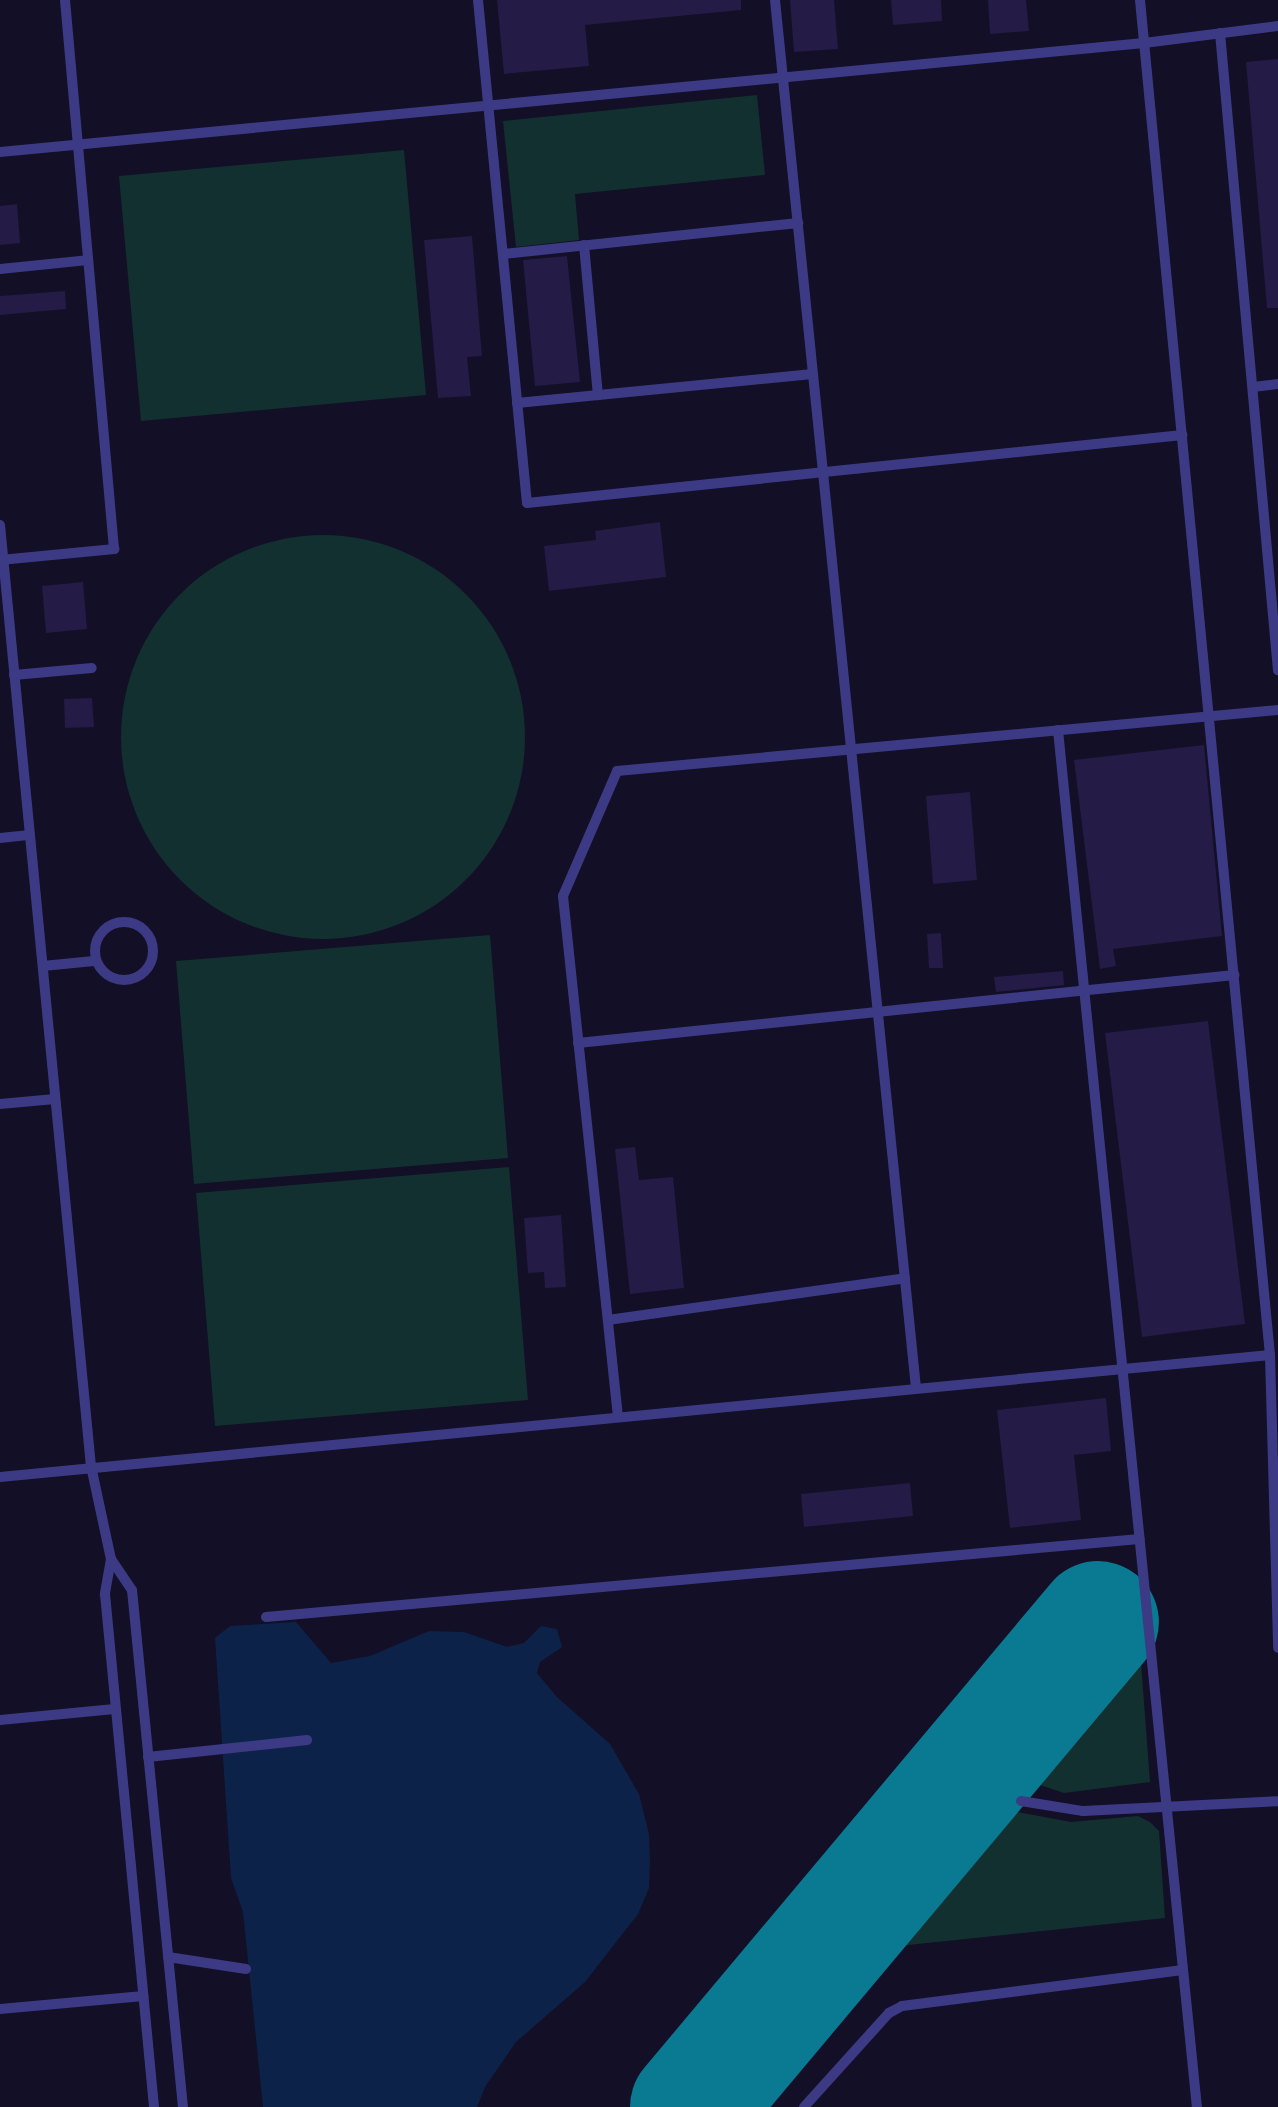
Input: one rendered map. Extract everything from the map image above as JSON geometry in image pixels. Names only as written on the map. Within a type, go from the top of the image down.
[{"type":"lane","points":[[2,560],[114,549],[65,0]]},
{"type":"lane","points":[[478,0],[527,503],[1182,435]]},
{"type":"lane","points":[[775,0],[916,1388]]},
{"type":"lane","points":[[1140,0],[1270,1355],[1278,1648]]},
{"type":"lane","points":[[0,152],[1144,43],[1278,26]]},
{"type":"lane","points":[[1220,33],[1278,670]]},
{"type":"lane","points":[[503,254],[797,223]]},
{"type":"lane","points":[[584,245],[598,395]]},
{"type":"lane","points":[[0,269],[88,260]]},
{"type":"lane","points":[[517,402],[813,374]]},
{"type":"lane","points":[[1252,387],[1278,384]]},
{"type":"lane","points":[[0,525],[91,1466],[111,1559],[132,1590],[183,2107]]},
{"type":"lane","points":[[15,676],[92,668]]},
{"type":"lane","points":[[618,1417],[563,896],[617,771],[1278,710]]},
{"type":"lane","points":[[1058,730],[1197,2107]]},
{"type":"lane","points":[[0,838],[30,835]]},
{"type":"lane","points":[[114,921],[137,923],[153,941],[151,965],[134,980],[110,979],[94,961],[96,937],[114,921]]},
{"type":"lane","points":[[43,966],[94,961]]},
{"type":"lane","points":[[578,1043],[1234,975]]},
{"type":"lane","points":[[0,1104],[55,1099]]},
{"type":"lane","points":[[608,1320],[905,1278]]},
{"type":"lane","points":[[0,1476],[1270,1355]]},
{"type":"lane","points":[[266,1617],[1140,1539]]},
{"type":"lane","points":[[111,1559],[104,1594],[154,2107]]},
{"type":"lane","points":[[0,1720],[114,1709]]},
{"type":"lane","points":[[148,1757],[307,1740]]},
{"type":"lane","points":[[1021,1801],[1083,1811],[1278,1801]]},
{"type":"lane","points":[[168,1957],[246,1969]]},
{"type":"lane","points":[[804,2107],[889,2013],[902,2006],[1183,1970]]},
{"type":"lane","points":[[0,2009],[143,1996]]},
{"type":"green space","points":[[757,95],[765,175],[575,194],[579,240],[516,247],[503,121]]},
{"type":"green space","points":[[404,150],[426,395],[141,421],[119,176]]},
{"type":"green space","points":[[323,535],[362,539],[400,551],[435,569],[466,594],[491,625],[509,660],[521,698],[525,737],[521,776],[509,814],[491,849],[466,880],[435,905],[400,923],[362,935],[323,939],[284,935],[246,923],[211,905],[180,880],[155,849],[137,814],[125,776],[121,737],[125,698],[137,660],[155,625],[180,594],[211,569],[246,551],[284,539]]},
{"type":"green space","points":[[490,935],[508,1158],[194,1184],[176,961]]},
{"type":"green space","points":[[509,1167],[528,1400],[215,1426],[196,1193]]},
{"type":"green space","points":[[1140,1649],[1150,1782],[1064,1793],[1022,1779]]},
{"type":"green space","points":[[1006,1810],[1071,1822],[1138,1816],[1150,1822],[1159,1831],[1165,1918],[889,1947]]},
{"type":"water","points":[[296,1622],[331,1663],[370,1656],[429,1631],[464,1632],[507,1647],[524,1643],[541,1626],[557,1629],[562,1647],[540,1662],[537,1673],[557,1697],[610,1744],[639,1794],[649,1834],[650,1861],[649,1888],[638,1914],[585,1982],[516,2042],[485,2087],[477,2107],[263,2107],[243,1912],[231,1878],[215,1638],[230,1626]]},
{"type":"building","points":[[497,0],[741,0],[741,10],[585,25],[589,66],[504,74]]},
{"type":"building","points":[[790,0],[834,0],[838,49],[794,52]]},
{"type":"building","points":[[891,0],[941,0],[942,21],[893,25]]},
{"type":"building","points":[[988,0],[1026,0],[1029,31],[990,34]]},
{"type":"building","points":[[1278,59],[1278,308],[1267,308],[1246,62]]},
{"type":"building","points":[[17,204],[20,243],[0,245],[0,206]]},
{"type":"building","points":[[472,236],[482,356],[467,357],[471,396],[438,398],[424,240]]},
{"type":"building","points":[[567,256],[580,382],[535,386],[523,260]]},
{"type":"building","points":[[65,291],[66,309],[0,315],[0,296]]},
{"type":"building","points":[[660,522],[666,577],[549,591],[544,546],[596,540],[595,531]]},
{"type":"building","points":[[83,582],[87,629],[46,633],[42,586]]},
{"type":"building","points":[[92,698],[94,727],[65,728],[64,699]]},
{"type":"building","points":[[1204,745],[1222,936],[1113,949],[1116,966],[1100,969],[1074,760]]},
{"type":"building","points":[[970,792],[977,880],[933,884],[926,796]]},
{"type":"building","points":[[941,933],[943,968],[929,968],[927,934]]},
{"type":"building","points":[[1063,971],[1064,985],[996,992],[994,977]]},
{"type":"building","points":[[1208,1021],[1245,1324],[1142,1337],[1105,1033]]},
{"type":"building","points":[[635,1147],[639,1180],[673,1177],[684,1288],[630,1294],[615,1149]]},
{"type":"building","points":[[561,1215],[566,1287],[545,1288],[544,1272],[528,1273],[524,1218]]},
{"type":"building","points":[[1106,1398],[1111,1451],[1074,1455],[1081,1520],[1010,1528],[997,1410]]},
{"type":"building","points":[[910,1483],[913,1516],[804,1527],[801,1494]]},
{"type":"runway","points":[[691,2107],[1098,1622]]}]
